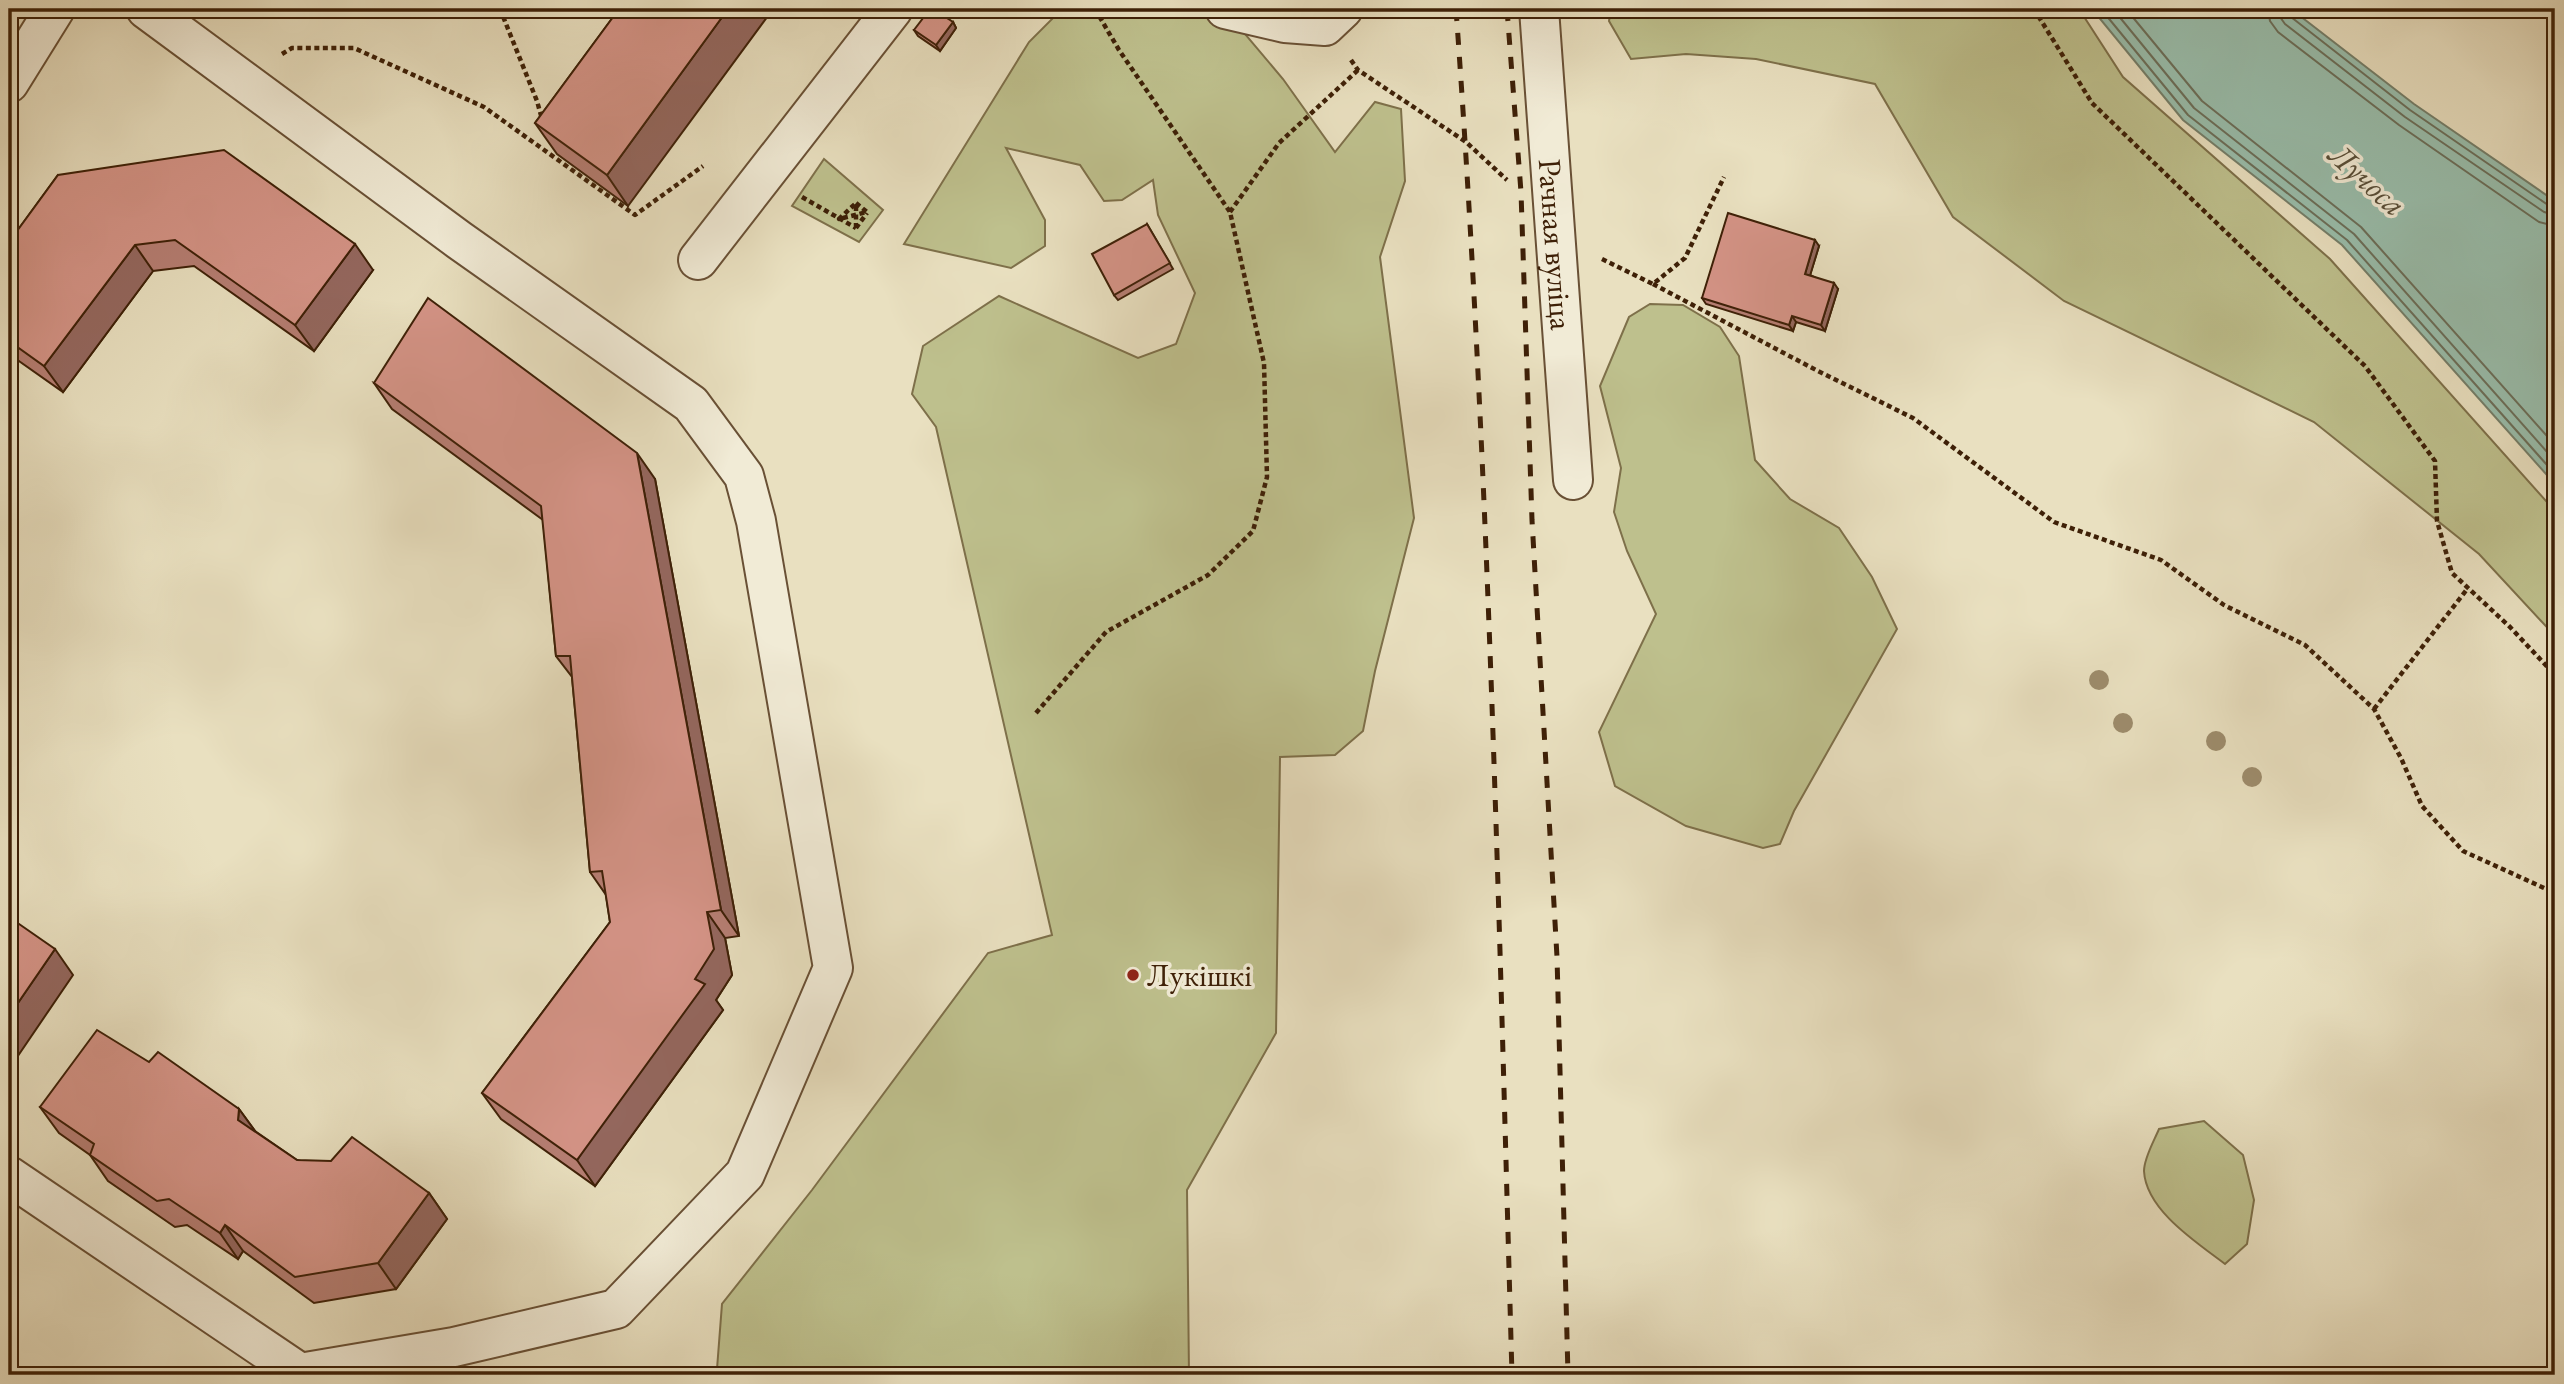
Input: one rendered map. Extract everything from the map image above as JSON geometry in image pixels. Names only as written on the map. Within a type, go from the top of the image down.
[{"type":"street","points":[[9,83],[55,9]]},
{"type":"street","points":[[9,1176],[300,1373],[454,1347],[616,1309],[745,1174],[833,968],[756,521],[744,476],[691,404],[459,240],[146,9]]},
{"type":"street","points":[[698,260],[893,9]]},
{"type":"street","points":[[1225,9],[1285,23],[1334,17]]},
{"type":"street","name":"Рачная вуліца","points":[[1539,9],[1573,480]]},
{"type":"path","points":[[500,9],[537,101],[544,128]]},
{"type":"path","points":[[1036,713],[1106,632],[1208,575],[1253,531],[1267,477],[1264,363],[1230,212],[1119,50],[1095,9]]},
{"type":"path","points":[[2034,9],[2092,103],[2365,366],[2435,461],[2437,521],[2452,573],[2510,627],[2555,675]]},
{"type":"path","points":[[1334,17],[1358,70],[1466,142],[1521,192],[1552,215],[1590,254],[1913,418],[2054,522],[2161,560],[2224,605],[2305,645],[2374,709],[2401,758],[2422,806],[2463,851],[2555,893]]},
{"type":"path","points":[[239,79],[292,48],[354,48],[484,107],[635,215],[703,166]]},
{"type":"path","points":[[1230,212],[1279,143],[1358,70]]},
{"type":"path","points":[[548,141],[551,154]]},
{"type":"path","points":[[1653,284],[1685,258],[1724,177]]},
{"type":"path","points":[[793,191],[856,228]]},
{"type":"path","points":[[839,219],[856,203]]},
{"type":"path","points":[[856,203],[867,212]]},
{"type":"path","points":[[856,203],[856,228]]},
{"type":"path","points":[[839,219],[867,212]]},
{"type":"path","points":[[856,228],[867,212]]},
{"type":"path","points":[[2374,709],[2468,588]]},
{"type":"shaded area","points":[[1062,9],[1224,9],[1283,79],[1335,152],[1375,102],[1401,109],[1405,181],[1380,257],[1414,518],[1375,671],[1363,731],[1335,755],[1280,757],[1276,1033],[1187,1190],[1189,1375],[750,1375],[717,1369],[722,1304],[812,1190],[988,953],[1052,935],[936,427],[912,394],[923,346],[999,296],[1138,358],[1176,344],[1195,293],[1158,215],[1153,180],[1122,200],[1104,201],[1080,165],[1006,148],[1045,220],[1045,246],[1011,268],[904,244],[1029,42]]},
{"type":"shaded area","points":[[1611,9],[2079,9],[2123,77],[2330,259],[2555,511],[2555,636],[2479,554],[2314,422],[2064,301],[1953,217],[1875,84],[1756,59],[1686,54],[1631,59],[1609,21]]},
{"type":"shaded area","points":[[824,159],[883,210],[859,242],[792,206]]},
{"type":"shaded area","points":[[1650,304],[1683,305],[1720,327],[1739,356],[1755,460],[1790,499],[1839,528],[1872,577],[1897,629],[1794,811],[1780,844],[1763,848],[1686,826],[1615,786],[1599,732],[1656,614],[1627,551],[1614,512],[1621,468],[1600,386],[1629,317]]},
{"type":"shaded area","points":[[2204,1121],[2243,1155],[2254,1200],[2247,1244],[2225,1264],[2187,1235],[2163,1212],[2153,1199],[2144,1171],[2147,1155],[2159,1129]]},
{"type":"water","name":"Лучоса","points":[[2092,9],[2291,9],[2414,104],[2555,201],[2555,484],[2342,245],[2183,120]]},
{"type":"building","points":[[619,9],[728,9],[607,175],[535,123]]},
{"type":"building","points":[[930,9],[953,22],[936,45],[914,30]]},
{"type":"building","points":[[224,150],[355,244],[295,325],[175,240],[135,245],[44,366],[9,341],[9,242],[58,175]]},
{"type":"building","points":[[1728,213],[1815,240],[1805,274],[1834,283],[1821,325],[1792,316],[1789,325],[1702,298]]},
{"type":"building","points":[[1147,224],[1170,263],[1114,295],[1092,254]]},
{"type":"building","points":[[428,298],[637,453],[721,910],[707,912],[714,949],[695,979],[705,984],[577,1160],[482,1093],[610,922],[602,871],[590,872],[570,656],[556,656],[541,506],[374,383]]},
{"type":"building","points":[[9,917],[55,949],[9,1016]]},
{"type":"building","points":[[97,1030],[149,1062],[158,1052],[239,1109],[238,1120],[297,1160],[331,1161],[352,1137],[429,1193],[378,1263],[295,1277],[225,1225],[220,1233],[169,1199],[157,1201],[90,1155],[94,1144],[40,1107]]},
{"type":"railway","points":[[1456,9],[1485,521],[1512,1375]]},
{"type":"railway","points":[[1507,9],[1521,192],[1532,520],[1557,957],[1568,1375]]},
{"type":"place","name":"Лукішкі","points":[[1133,975]]}]
